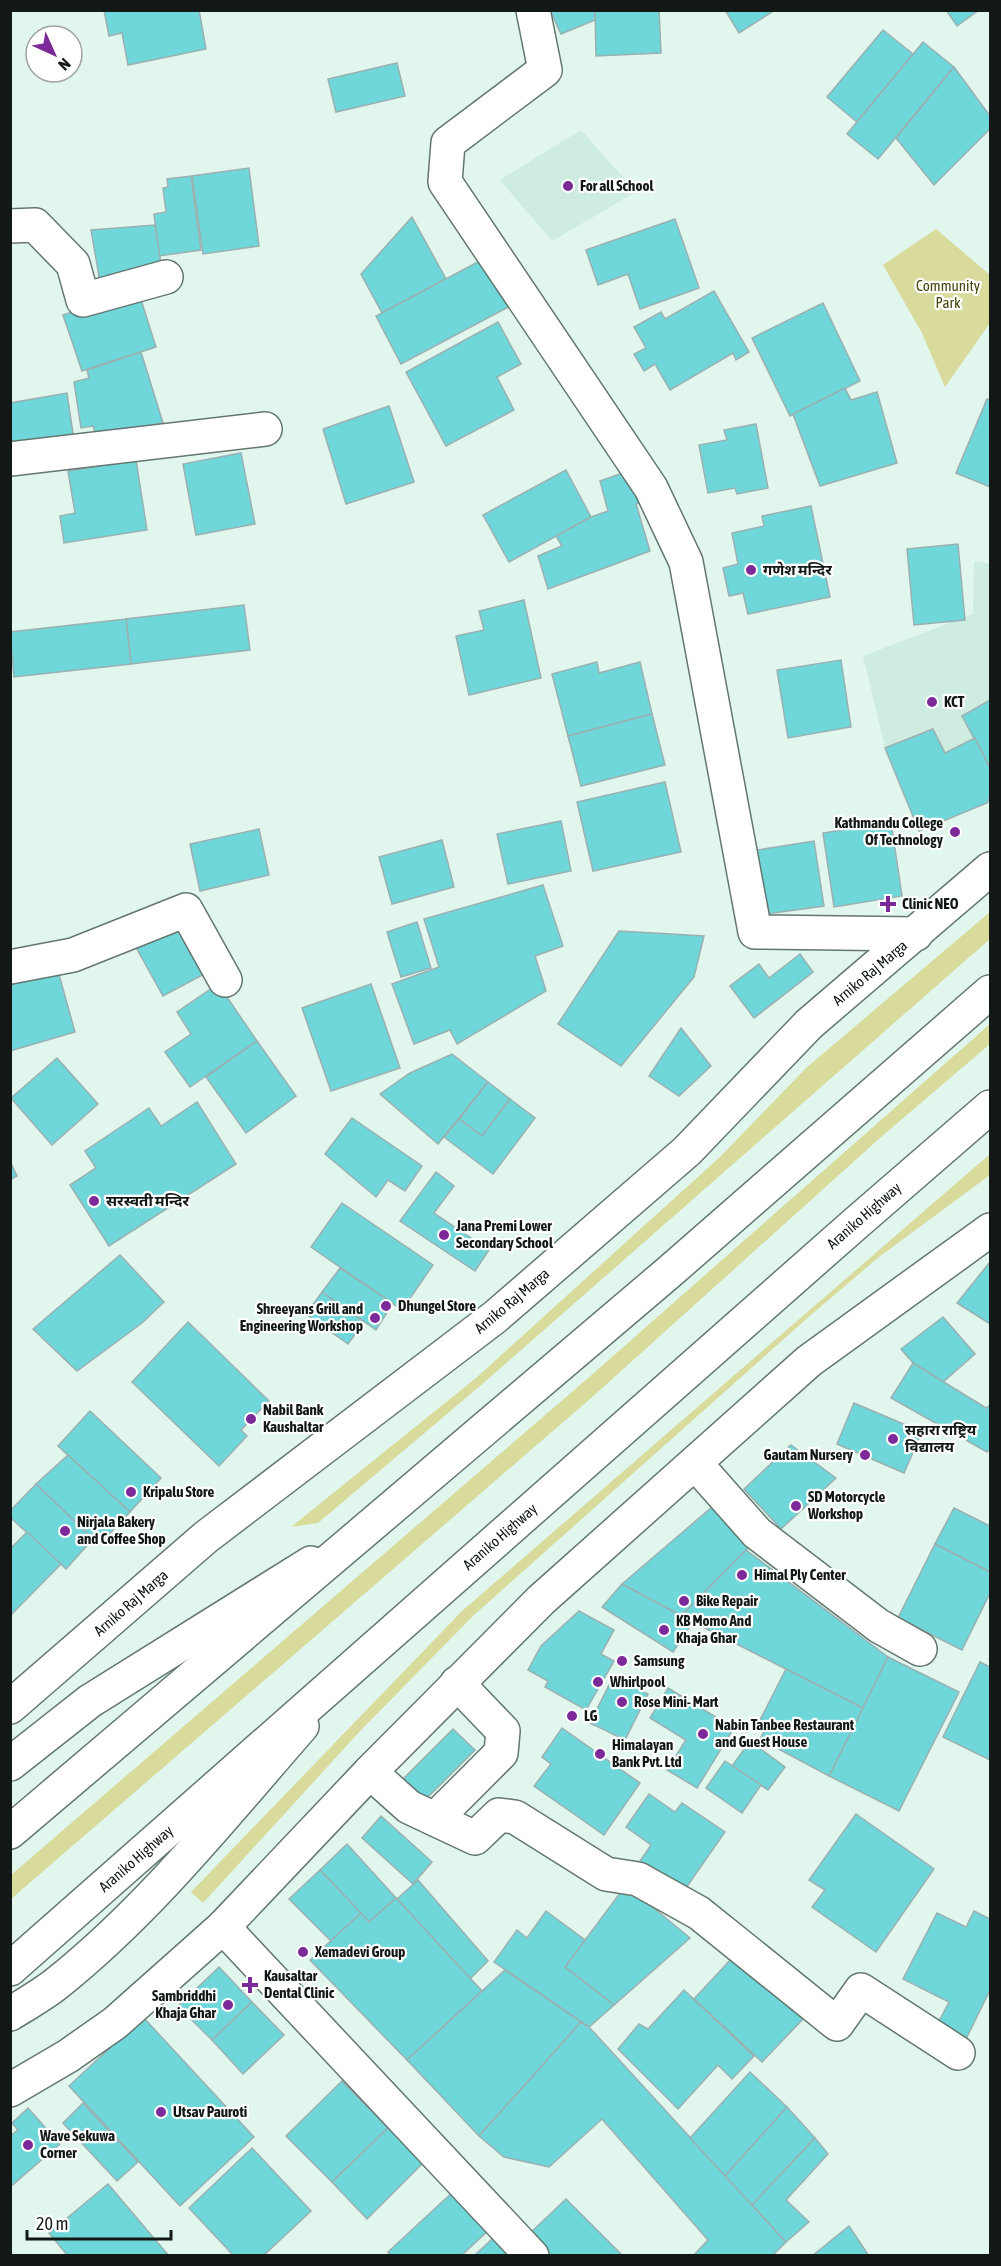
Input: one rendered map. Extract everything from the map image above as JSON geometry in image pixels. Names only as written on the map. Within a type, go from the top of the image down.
[{"type":"main road","points":[[533,10],[545,70],[447,143],[446,182],[651,488],[686,562],[755,932],[916,934]]},
{"type":"main road","points":[[10,226],[35,225],[73,264],[83,300],[166,277]]},
{"type":"main road","points":[[10,459],[265,429]]},
{"type":"main road","name":"Arniko Raj Marga","points":[[10,1707],[206,1537],[495,1317],[687,1151],[809,1024],[990,869]]},
{"type":"main road","points":[[10,967],[73,955],[186,910],[225,980]]},
{"type":"main road","points":[[10,1832],[668,1273],[990,992]]},
{"type":"main road","name":"Araniko Highway","points":[[10,1969],[990,1107]]},
{"type":"main road","points":[[10,2090],[68,2056],[114,2023],[223,1927],[370,1772],[541,1600],[809,1361],[990,1230]]},
{"type":"main road","points":[[695,1463],[758,1533],[879,1626],[920,1649]]},
{"type":"main road","points":[[10,1764],[90,1701],[370,1526]]},
{"type":"main road","points":[[10,2014],[55,1986],[119,1931],[185,1860],[354,1666]]},
{"type":"main road","points":[[435,1819],[501,1753],[503,1731],[457,1683]]},
{"type":"main road","points":[[370,1772],[409,1807],[476,1838],[499,1815],[515,1816],[606,1874],[638,1879],[699,1913],[837,2024],[861,1990],[958,2054]]},
{"type":"main road","points":[[223,1927],[532,2256]]},
{"type":"shaded area","name":"For all School","points":[[581,130],[636,192],[552,241],[500,180]]},
{"type":"shaded area","name":"KCT","points":[[974,561],[990,564],[990,800],[919,831],[885,748],[863,656],[973,614]]},
{"type":"green space","name":"Community Park","points":[[936,229],[990,275],[990,323],[945,387],[922,333],[883,265]]},
{"type":"green space","points":[[990,912],[990,939],[480,1386],[318,1523],[291,1527],[476,1378],[721,1156],[806,1068]]},
{"type":"green space","points":[[990,1024],[990,1044],[881,1137],[590,1399],[11,1899],[11,1875],[587,1379]]},
{"type":"green space","points":[[990,1154],[990,1175],[879,1257],[812,1314],[474,1615],[361,1730],[203,1903],[191,1892],[462,1611]]},
{"type":"building","points":[[104,10],[199,10],[206,49],[128,65],[122,33],[109,36]]},
{"type":"building","points":[[550,10],[595,10],[595,20],[561,34]]},
{"type":"building","points":[[595,10],[659,10],[661,53],[596,56]]},
{"type":"building","points":[[725,10],[775,10],[739,33]]},
{"type":"building","points":[[946,10],[979,10],[957,26]]},
{"type":"building","points":[[883,30],[913,54],[857,122],[827,97]]},
{"type":"building","points":[[923,42],[954,67],[878,159],[847,134]]},
{"type":"building","points":[[397,63],[405,96],[336,112],[328,79]]},
{"type":"building","points":[[954,67],[990,116],[990,129],[934,185],[896,138]]},
{"type":"building","points":[[249,168],[259,246],[203,254],[192,176]]},
{"type":"building","points":[[191,176],[201,250],[159,256],[154,214],[166,212],[163,188],[168,187],[167,179]]},
{"type":"building","points":[[412,217],[446,279],[382,313],[361,274]]},
{"type":"building","points":[[675,219],[699,288],[640,309],[628,274],[598,285],[586,250]]},
{"type":"building","points":[[155,225],[161,264],[101,288],[91,230]]},
{"type":"building","points":[[489,256],[514,304],[401,364],[376,316]]},
{"type":"building","points":[[138,290],[156,347],[82,371],[63,315]]},
{"type":"building","points":[[714,291],[749,352],[736,360],[733,353],[670,390],[655,364],[644,371],[634,354],[646,348],[634,327],[661,312],[665,319]]},
{"type":"building","points":[[823,303],[860,381],[790,416],[752,338]]},
{"type":"building","points":[[498,322],[521,364],[497,377],[514,410],[446,446],[406,372]]},
{"type":"building","points":[[141,352],[163,423],[96,435],[93,426],[81,428],[74,382],[89,378],[87,370]]},
{"type":"building","points":[[845,388],[851,400],[877,392],[897,463],[820,486],[793,414]]},
{"type":"building","points":[[67,393],[74,440],[10,451],[10,403]]},
{"type":"building","points":[[987,399],[990,400],[990,487],[956,473]]},
{"type":"building","points":[[389,406],[414,482],[346,504],[323,429]]},
{"type":"building","points":[[756,424],[768,488],[737,494],[735,488],[708,493],[699,445],[727,440],[724,430]]},
{"type":"building","points":[[241,453],[255,524],[196,535],[183,464]]},
{"type":"building","points":[[136,460],[147,530],[64,543],[60,516],[75,513],[68,471]]},
{"type":"building","points":[[566,470],[591,517],[509,562],[483,515]]},
{"type":"building","points":[[631,470],[642,502],[636,504],[650,551],[548,589],[538,556],[562,546],[556,536],[591,517],[608,511],[600,481]]},
{"type":"building","points":[[811,506],[830,597],[748,614],[743,593],[729,596],[723,568],[738,564],[732,533],[764,526],[762,516]]},
{"type":"building","points":[[958,544],[965,620],[914,625],[907,549]]},
{"type":"building","points":[[524,600],[541,678],[469,695],[456,636],[484,630],[479,611]]},
{"type":"building","points":[[244,605],[250,650],[131,664],[126,619]]},
{"type":"building","points":[[126,619],[131,664],[14,677],[10,632]]},
{"type":"building","points":[[841,660],[851,727],[788,738],[777,670]]},
{"type":"building","points":[[597,662],[599,673],[640,662],[652,714],[568,736],[552,674]]},
{"type":"building","points":[[990,700],[990,768],[962,716]]},
{"type":"building","points":[[652,714],[665,765],[581,786],[568,736]]},
{"type":"building","points":[[933,729],[945,753],[975,738],[990,768],[990,797],[987,803],[919,831],[885,748]]},
{"type":"building","points":[[665,782],[681,852],[593,871],[577,802]]},
{"type":"building","points":[[561,821],[571,871],[508,884],[497,834]]},
{"type":"building","points":[[891,822],[902,896],[834,907],[823,833]]},
{"type":"building","points":[[259,829],[269,875],[200,891],[190,844]]},
{"type":"building","points":[[442,840],[454,887],[392,904],[379,857]]},
{"type":"building","points":[[814,841],[824,906],[767,914],[757,850]]},
{"type":"building","points":[[543,885],[563,946],[535,956],[546,991],[457,1044],[450,1030],[414,1044],[392,984],[439,967],[424,919]]},
{"type":"building","points":[[180,916],[210,971],[163,996],[133,942]]},
{"type":"building","points":[[417,922],[431,968],[401,977],[387,932]]},
{"type":"building","points":[[619,931],[704,936],[694,977],[621,1066],[558,1024]]},
{"type":"building","points":[[800,954],[813,972],[754,1018],[730,986],[759,964],[769,978]]},
{"type":"building","points":[[58,971],[75,1032],[10,1051],[10,985]]},
{"type":"building","points":[[218,984],[257,1041],[190,1087],[165,1052],[191,1034],[177,1012]]},
{"type":"building","points":[[371,984],[400,1068],[331,1091],[302,1008]]},
{"type":"building","points":[[681,1028],[711,1066],[679,1096],[649,1076]]},
{"type":"building","points":[[257,1041],[296,1096],[246,1133],[206,1077]]},
{"type":"building","points":[[452,1054],[488,1082],[438,1144],[380,1094],[410,1073]]},
{"type":"building","points":[[57,1058],[98,1104],[52,1145],[11,1098]]},
{"type":"building","points":[[488,1082],[510,1099],[482,1136],[459,1119]]},
{"type":"building","points":[[510,1099],[535,1118],[493,1174],[444,1137],[459,1119],[482,1136]]},
{"type":"building","points":[[197,1102],[236,1164],[109,1246],[70,1185],[96,1168],[85,1151],[149,1108],[161,1126]]},
{"type":"building","points":[[352,1118],[422,1166],[405,1191],[388,1180],[376,1197],[325,1154]]},
{"type":"building","points":[[10,1161],[17,1176],[10,1180]]},
{"type":"building","name":"Jana Premi Lower Secondary School","points":[[436,1172],[454,1186],[434,1213],[489,1250],[475,1271],[400,1221]]},
{"type":"building","points":[[342,1203],[433,1265],[402,1310],[311,1247]]},
{"type":"building","points":[[120,1255],[164,1302],[142,1323],[77,1371],[33,1329]]},
{"type":"building","points":[[990,1262],[990,1324],[957,1303]]},
{"type":"building","points":[[340,1268],[393,1303],[376,1330],[322,1292]]},
{"type":"building","points":[[322,1292],[364,1322],[348,1344],[306,1314]]},
{"type":"building","points":[[943,1317],[975,1354],[943,1382],[913,1363],[901,1349]]},
{"type":"building","points":[[188,1322],[269,1401],[241,1430],[247,1436],[219,1466],[132,1382]]},
{"type":"building","points":[[913,1363],[986,1408],[990,1405],[990,1449],[987,1452],[891,1398]]},
{"type":"building","points":[[854,1403],[922,1432],[904,1473],[837,1444]]},
{"type":"building","points":[[90,1411],[161,1478],[130,1512],[58,1446]]},
{"type":"building","points":[[791,1445],[836,1478],[781,1529],[744,1489]]},
{"type":"building","points":[[68,1455],[130,1512],[99,1545],[36,1484]]},
{"type":"building","points":[[36,1484],[93,1539],[66,1569],[10,1517],[10,1511]]},
{"type":"building","points":[[712,1507],[752,1544],[681,1616],[622,1584]]},
{"type":"building","points":[[954,1508],[990,1526],[990,1572],[935,1544]]},
{"type":"building","points":[[27,1532],[61,1564],[10,1616],[10,1549]]},
{"type":"building","points":[[935,1544],[990,1572],[990,1593],[962,1650],[898,1618]]},
{"type":"building","points":[[746,1550],[888,1657],[863,1708],[681,1616]]},
{"type":"building","points":[[622,1584],[693,1622],[673,1652],[602,1607]]},
{"type":"building","points":[[579,1611],[614,1630],[601,1654],[614,1661],[586,1710],[545,1687],[548,1681],[528,1670],[541,1646]]},
{"type":"building","points":[[888,1657],[959,1692],[899,1811],[829,1776]]},
{"type":"building","points":[[980,1662],[990,1667],[990,1760],[943,1737]]},
{"type":"building","points":[[786,1669],[863,1708],[829,1776],[760,1739],[768,1724],[760,1720]]},
{"type":"building","points":[[613,1677],[648,1694],[625,1740],[590,1723]]},
{"type":"building","name":"Nabin Tanbee Restaurant and Guest House","points":[[668,1688],[734,1728],[697,1788],[667,1770],[686,1740],[650,1718]]},
{"type":"building","points":[[562,1728],[640,1783],[604,1835],[534,1786],[551,1764],[542,1757]]},
{"type":"building","points":[[453,1729],[475,1750],[424,1801],[402,1780]]},
{"type":"building","points":[[750,1741],[785,1767],[768,1790],[732,1766]]},
{"type":"building","points":[[725,1761],[761,1785],[742,1813],[706,1788]]},
{"type":"building","points":[[649,1794],[675,1812],[682,1803],[725,1832],[679,1898],[636,1867],[651,1845],[626,1827]]},
{"type":"building","points":[[856,1814],[934,1869],[876,1952],[812,1907],[825,1890],[809,1880]]},
{"type":"building","points":[[381,1816],[432,1862],[413,1884],[362,1838]]},
{"type":"building","points":[[347,1844],[396,1898],[369,1922],[320,1870]]},
{"type":"building","points":[[320,1870],[361,1913],[331,1941],[289,1899]]},
{"type":"building","points":[[418,1880],[488,1961],[470,1979],[397,1899]]},
{"type":"building","points":[[626,1885],[690,1938],[614,2005],[565,1967]]},
{"type":"building","points":[[396,1898],[482,1991],[407,2060],[310,1960],[361,1913],[369,1922]]},
{"type":"building","points":[[546,1911],[585,1940],[565,1967],[614,2005],[589,2027],[494,1962],[517,1930],[527,1938]]},
{"type":"building","points":[[974,1911],[990,1919],[990,1990],[966,2039],[937,2025],[949,2002],[903,1979],[937,1913],[966,1927]]},
{"type":"building","points":[[732,1958],[803,2019],[762,2062],[694,1999]]},
{"type":"building","points":[[219,1967],[252,2002],[212,2040],[178,2006]]},
{"type":"building","points":[[505,1970],[581,2022],[479,2136],[407,2060]]},
{"type":"building","points":[[684,1990],[754,2056],[732,2079],[718,2065],[678,2109],[618,2049],[639,2024],[648,2029]]},
{"type":"building","points":[[252,2002],[284,2035],[243,2074],[212,2040]]},
{"type":"building","name":"Utsav Pauroti","points":[[143,2017],[254,2137],[180,2206],[69,2086]]},
{"type":"building","points":[[581,2022],[589,2027],[786,2242],[772,2256],[693,2256],[708,2240],[602,2119],[549,2167],[504,2157],[479,2136]]},
{"type":"building","points":[[750,2072],[787,2107],[725,2176],[690,2138]]},
{"type":"building","points":[[342,2081],[388,2128],[332,2182],[286,2136]]},
{"type":"building","points":[[83,2103],[138,2162],[117,2181],[63,2123]]},
{"type":"building","points":[[787,2107],[815,2138],[752,2205],[725,2176]]},
{"type":"building","points":[[28,2108],[60,2144],[10,2187],[10,2136],[18,2130],[12,2123]]},
{"type":"building","points":[[388,2128],[423,2163],[367,2219],[332,2182]]},
{"type":"building","points":[[815,2138],[828,2154],[786,2200],[809,2222],[786,2242],[752,2205]]},
{"type":"building","points":[[252,2148],[311,2211],[263,2256],[234,2256],[189,2208]]},
{"type":"building","points":[[108,2184],[169,2256],[68,2256],[49,2233]]},
{"type":"building","points":[[456,2189],[492,2227],[461,2256],[391,2256],[388,2252]]},
{"type":"building","points":[[566,2199],[623,2256],[542,2256],[525,2238]]},
{"type":"building","points":[[849,2226],[869,2256],[812,2256]]},
{"type":"building","points":[[494,2237],[512,2256],[474,2256]]},
{"type":"place","name":"For all School","points":[[568,186]]},
{"type":"place","name":"गणेश मन्दिर","points":[[751,570]]},
{"type":"place","name":"KCT","points":[[932,702]]},
{"type":"place","name":"Kathmandu College Of Technology","points":[[955,832]]},
{"type":"place","name":"Clinic NEO","points":[[888,904]]},
{"type":"place","name":"सरस्वती मन्दिर","points":[[94,1201]]},
{"type":"place","name":"Jana Premi Lower Secondary School","points":[[444,1235]]},
{"type":"place","name":"Dhungel Store","points":[[386,1306]]},
{"type":"place","name":"Shreeyans Grill and Engineering Workshop","points":[[375,1318]]},
{"type":"place","name":"Nabil Bank Kaushaltar","points":[[251,1419]]},
{"type":"place","name":"सहारा राष्ट्रिय विद्यालय","points":[[893,1439]]},
{"type":"place","name":"Gautam Nursery","points":[[865,1455]]},
{"type":"place","name":"Kripalu Store","points":[[131,1492]]},
{"type":"place","name":"SD Motorcycle Workshop","points":[[796,1506]]},
{"type":"place","name":"Nirjala Bakery and Coffee Shop","points":[[65,1531]]},
{"type":"place","name":"Himal Ply Center","points":[[742,1575]]},
{"type":"place","name":"Bike Repair","points":[[684,1601]]},
{"type":"place","name":"KB Momo And Khaja Ghar","points":[[664,1630]]},
{"type":"place","name":"Samsung","points":[[622,1661]]},
{"type":"place","name":"Whirlpool","points":[[598,1682]]},
{"type":"place","name":"Rose Mini- Mart","points":[[622,1702]]},
{"type":"place","name":"LG","points":[[572,1716]]},
{"type":"place","name":"Nabin Tanbee Restaurant and Guest House","points":[[703,1734]]},
{"type":"place","name":"Himalayan Bank Pvt. Ltd","points":[[600,1754]]},
{"type":"place","name":"Xemadevi Group","points":[[303,1952]]},
{"type":"place","name":"Kausaltar Dental Clinic","points":[[250,1985]]},
{"type":"place","name":"Sambriddhi Khaja Ghar","points":[[228,2005]]},
{"type":"place","name":"Utsav Pauroti","points":[[161,2112]]},
{"type":"place","name":"Wave Sekuwa Corner","points":[[28,2145]]}]
